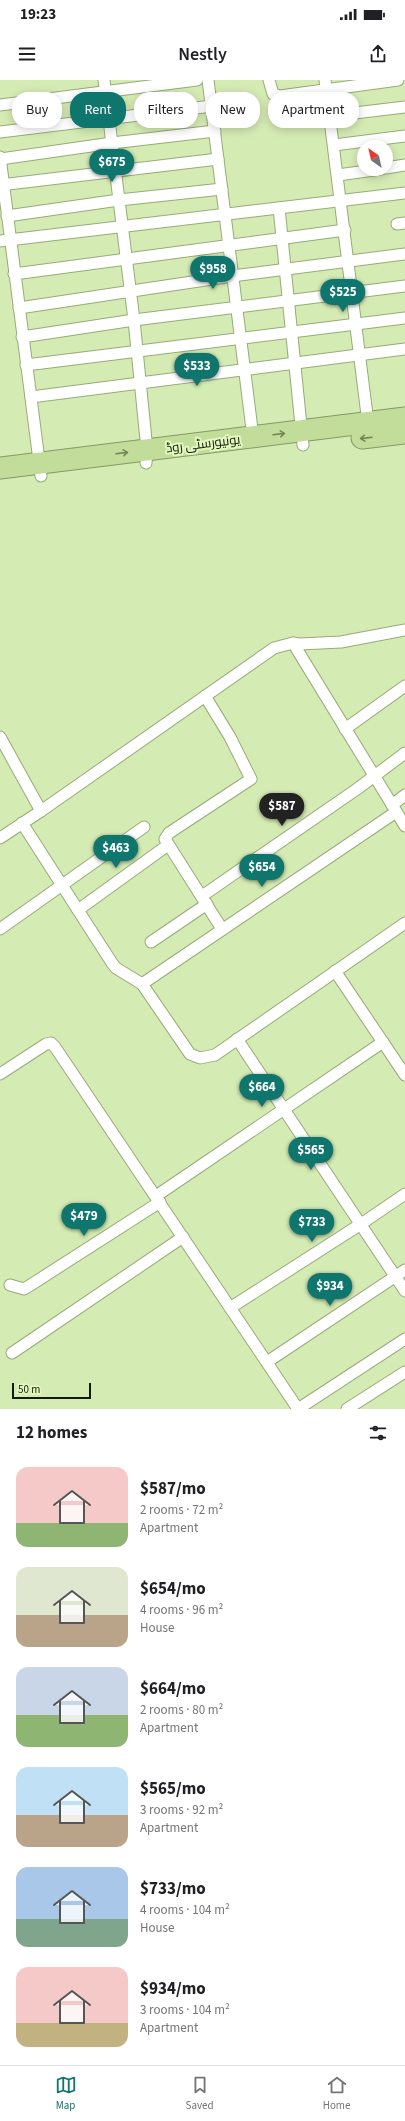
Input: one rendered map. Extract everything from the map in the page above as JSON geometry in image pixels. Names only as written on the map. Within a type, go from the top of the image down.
[{"type":"highway","name":"یونیورسٹی روڈ","points":[[0,468],[41,469],[303,438],[368,423],[405,418]]},
{"type":"highway","name":"یونیورسٹی روڈ","points":[[147,457],[253,437],[303,438],[405,433]]},
{"type":"highway","name":"یونیورسٹی روڈ","points":[[0,481],[41,469]]},
{"type":"street","points":[[104,80],[105,92],[197,80]]},
{"type":"street","points":[[208,80],[210,92]]},
{"type":"street","points":[[269,80],[273,94],[280,96],[326,85],[398,80]]},
{"type":"street","points":[[0,105],[70,96]]},
{"type":"street","points":[[126,115],[206,107]]},
{"type":"street","points":[[359,113],[405,107]]},
{"type":"street","points":[[0,132],[70,122]]},
{"type":"street","points":[[110,128],[134,320],[147,457]]},
{"type":"street","points":[[215,128],[253,437]]},
{"type":"street","points":[[332,128],[368,423]]},
{"type":"street","points":[[41,469],[14,274],[5,240],[7,216],[2,185],[0,158],[215,131]]},
{"type":"street","points":[[334,145],[405,136]]},
{"type":"street","points":[[2,185],[218,159]]},
{"type":"street","points":[[393,167],[405,165]]},
{"type":"street","points":[[338,176],[357,173]]},
{"type":"street","points":[[7,216],[119,200],[222,189]]},
{"type":"street","points":[[5,240],[405,193]]},
{"type":"street","points":[[279,208],[303,438]]},
{"type":"street","points":[[14,274],[282,237],[345,230]]},
{"type":"street","points":[[19,308],[130,290],[405,254]]},
{"type":"street","points":[[22,337],[134,320],[352,294],[405,286]]},
{"type":"street","points":[[26,365],[137,350],[240,339],[405,318]]},
{"type":"street","points":[[31,397],[405,349]]},
{"type":"street","points":[[0,838],[41,812],[274,648],[293,643],[341,642],[405,630]]},
{"type":"street","points":[[293,643],[405,826]]},
{"type":"street","points":[[345,729],[405,686]]},
{"type":"street","points":[[205,696],[230,736],[251,780],[169,833],[165,839],[222,929]]},
{"type":"street","points":[[0,737],[41,812]]},
{"type":"street","points":[[152,942],[204,900],[405,753]]},
{"type":"street","points":[[142,984],[394,808],[405,795]]},
{"type":"street","points":[[22,823],[116,968],[142,984],[190,1054],[200,1058],[214,1055],[405,923]]},
{"type":"street","points":[[0,929],[144,827]]},
{"type":"street","points":[[78,910],[168,845]]},
{"type":"street","points":[[335,971],[405,1075]]},
{"type":"street","points":[[236,1039],[405,1291]]},
{"type":"street","points":[[10,1285],[24,1289],[30,1286],[158,1199],[283,1108],[383,1042]]},
{"type":"street","points":[[0,1074],[51,1043],[55,1047],[184,1237],[298,1409],[405,1339]]},
{"type":"street","points":[[230,1308],[405,1194]]},
{"type":"street","points":[[12,1353],[184,1237]]},
{"type":"street","points":[[267,1362],[405,1270]]},
{"type":"street","points":[[347,1409],[405,1372]]}]
